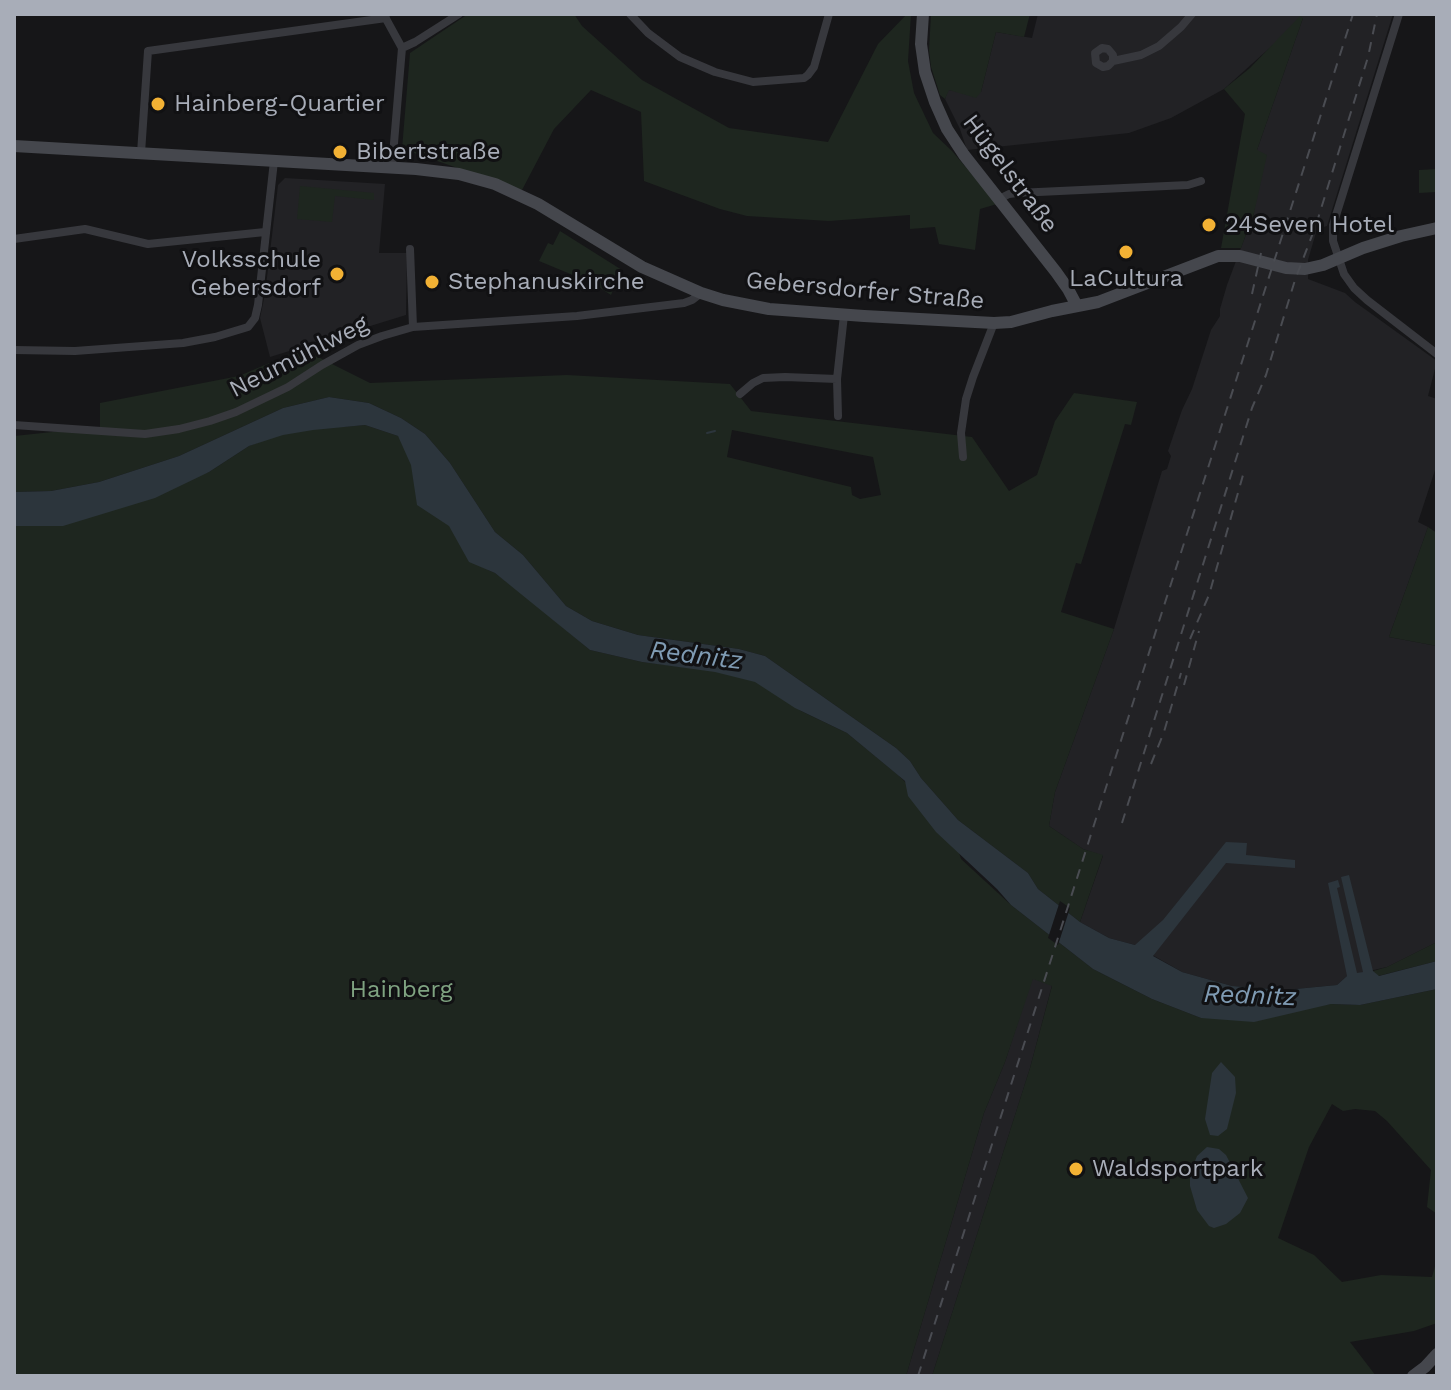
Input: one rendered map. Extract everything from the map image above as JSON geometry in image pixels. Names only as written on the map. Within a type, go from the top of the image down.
[{"type":"main road","name":"Hügelstraße","points":[[923,14],[923,62],[935,102],[950,134],[1056,272],[1077,306]]},
{"type":"main road","name":"Gebersdorfer Straße","points":[[14,146],[448,172],[508,189],[564,218],[642,267],[701,293],[754,307],[844,315],[1011,322],[1109,298],[1218,256],[1240,256],[1299,269],[1323,265],[1363,248],[1437,228]]},
{"type":"main road","points":[[1413,1376],[1437,1354]]},
{"type":"street","points":[[402,48],[459,14]]},
{"type":"street","points":[[630,14],[648,33],[680,57],[715,72],[753,82],[790,80],[808,75],[814,67],[829,14]]},
{"type":"street","points":[[1113,61],[1141,55],[1159,46],[1192,14]]},
{"type":"street","points":[[1399,14],[1333,225],[1333,241],[1347,280],[1367,300],[1437,354]]},
{"type":"street","points":[[141,153],[148,51],[384,16],[402,48],[392,167]]},
{"type":"street","points":[[14,350],[139,348],[183,343],[248,327],[255,318],[274,161]]},
{"type":"street","points":[[999,199],[1017,193],[1188,185],[1201,181]]},
{"type":"street","points":[[14,239],[85,229],[148,244],[265,232]]},
{"type":"street","points":[[410,249],[413,327]]},
{"type":"street","name":"Neumühlweg","points":[[14,425],[145,434],[210,421],[236,412],[288,387],[358,345],[413,327],[577,316],[684,303],[701,293]]},
{"type":"street","points":[[838,416],[837,379],[844,315]]},
{"type":"street","points":[[963,457],[961,433],[966,399],[994,323]]},
{"type":"street","points":[[740,394],[763,378],[837,379]]},
{"type":"shaded area","points":[[1038,14],[1393,14],[1327,226],[1317,229],[1308,260],[1308,279],[1345,293],[1437,361],[1428,396],[1437,399],[1437,464],[1418,522],[1428,527],[1389,637],[1437,646],[1437,942],[1387,967],[1347,976],[1337,985],[1285,990],[1232,986],[1182,972],[1135,945],[1109,938],[1080,922],[1103,856],[1083,849],[1049,826],[1055,792],[1114,629],[1162,471],[1167,469],[1171,456],[1168,451],[1211,330],[1220,316],[1227,285],[1254,213],[1257,150],[1303,18],[1224,89],[1171,118],[1129,133],[967,150],[945,99],[948,90],[981,92],[996,32],[1032,38]]},
{"type":"shaded area","name":"Volksschule Gebersdorf","points":[[285,178],[385,184],[379,253],[407,253],[406,315],[270,357],[260,318],[278,185]]},
{"type":"shaded area","points":[[1032,978],[1052,985],[1030,1068],[932,1376],[906,1376],[984,1113],[1005,1062]]},
{"type":"green space","points":[[468,14],[574,14],[582,26],[642,80],[729,128],[828,142],[878,44],[907,14],[911,14],[908,61],[914,93],[933,133],[997,204],[980,209],[975,250],[939,244],[935,227],[910,229],[910,215],[829,221],[747,216],[720,209],[644,181],[641,112],[591,90],[554,129],[522,190],[402,149],[410,53]]},
{"type":"green space","points":[[931,14],[1030,14],[1024,37],[996,32],[981,92],[976,98],[949,90],[945,99],[940,95],[931,67]]},
{"type":"green space","points":[[1300,16],[1303,18],[1257,150],[1267,155],[1254,213],[1241,248],[1221,248],[1245,114],[1224,89],[1250,68]]},
{"type":"green space","points":[[1437,169],[1437,192],[1419,193],[1419,170]]},
{"type":"green space","points":[[300,186],[374,193],[374,200],[335,196],[332,222],[297,219]]},
{"type":"green space","points":[[560,231],[622,270],[611,295],[592,283],[539,261],[548,243],[553,245]]},
{"type":"green space","points":[[302,349],[370,383],[567,375],[730,384],[751,411],[972,437],[1009,491],[1037,475],[1055,421],[1074,393],[1137,402],[1131,425],[1125,424],[1081,564],[1076,563],[1061,612],[1114,629],[1055,792],[1049,826],[1083,849],[1103,855],[1080,922],[1038,889],[1028,873],[958,820],[896,748],[765,656],[739,649],[638,635],[592,621],[566,606],[523,555],[495,532],[450,463],[425,434],[369,403],[329,397],[283,408],[179,456],[99,482],[51,491],[14,492],[14,436],[100,427],[100,403],[239,376]],"holes":[[[732,430],[873,457],[881,495],[860,499],[852,495],[851,487],[727,457]]]},
{"type":"green space","name":"Hainberg","points":[[305,424],[365,425],[398,436],[488,570],[524,595],[590,650],[642,662],[726,671],[764,684],[801,711],[847,733],[933,809],[954,837],[961,859],[1011,905],[1093,969],[1152,999],[1201,1018],[1331,1004],[1360,1005],[1437,989],[1437,1214],[1427,1207],[1431,1170],[1387,1121],[1375,1111],[1343,1111],[1332,1104],[1309,1147],[1278,1238],[1314,1255],[1342,1282],[1381,1275],[1432,1277],[1437,1259],[1437,1323],[1414,1331],[1350,1342],[1376,1376],[932,1376],[1030,1068],[1052,986],[1033,979],[984,1113],[906,1376],[14,1376],[14,526],[25,526],[209,472],[249,446]]},
{"type":"green space","points":[[1428,527],[1437,533],[1437,646],[1389,637]]},
{"type":"green space","points":[[1437,942],[1437,961],[1378,976],[1373,971],[1387,967]]},
{"type":"water","name":"Rednitz","points":[[329,397],[369,403],[425,434],[450,463],[495,532],[523,555],[566,606],[592,621],[638,635],[739,649],[765,656],[896,748],[958,820],[1028,873],[1038,889],[1080,922],[1109,938],[1135,945],[1163,920],[1226,842],[1247,843],[1246,855],[1295,860],[1295,868],[1226,863],[1153,956],[1182,972],[1232,986],[1285,990],[1337,985],[1347,976],[1328,883],[1338,880],[1340,887],[1337,888],[1357,973],[1363,972],[1341,877],[1349,875],[1373,971],[1379,976],[1437,961],[1437,989],[1360,1005],[1331,1004],[1254,1022],[1201,1018],[1152,999],[1093,969],[1011,905],[936,832],[908,796],[905,781],[847,733],[795,708],[755,682],[590,650],[495,573],[469,562],[449,526],[417,505],[411,465],[398,436],[365,425],[283,435],[249,446],[209,472],[155,498],[63,526],[14,526],[14,492],[51,491],[99,482],[179,456],[283,408]]},
{"type":"water","points":[[1221,1062],[1235,1077],[1236,1093],[1227,1129],[1218,1136],[1210,1135],[1205,1119],[1212,1073]]},
{"type":"water","points":[[1207,1147],[1219,1149],[1226,1155],[1248,1198],[1240,1213],[1226,1224],[1214,1228],[1197,1210],[1190,1186],[1190,1174],[1197,1156]]},
{"type":"pier","points":[[1060,901],[1070,908],[1058,945],[1048,938]]},
{"type":"waterway","points":[[707,433],[715,431]]},
{"type":"railway","points":[[918,1376],[1353,14]]},
{"type":"railway","points":[[1122,823],[1252,408],[1316,225],[1368,57],[1377,14]]},
{"type":"railway","points":[[1252,294],[1261,253]]},
{"type":"railway","points":[[1190,639],[1209,595],[1245,468]]},
{"type":"railway","points":[[1184,685],[1199,631]]},
{"type":"railway","points":[[1151,764],[1181,673]]},
{"type":"place","name":"Hainberg-Quartier","points":[[158,104]]},
{"type":"place","name":"Bibertstraße","points":[[340,152]]},
{"type":"place","name":"24Seven Hotel","points":[[1209,225]]},
{"type":"place","name":"LaCultura","points":[[1126,252]]},
{"type":"place","name":"Volksschule Gebersdorf","points":[[337,274]]},
{"type":"place","name":"Stephanuskirche","points":[[432,282]]},
{"type":"place","name":"Waldsportpark","points":[[1076,1169]]}]
